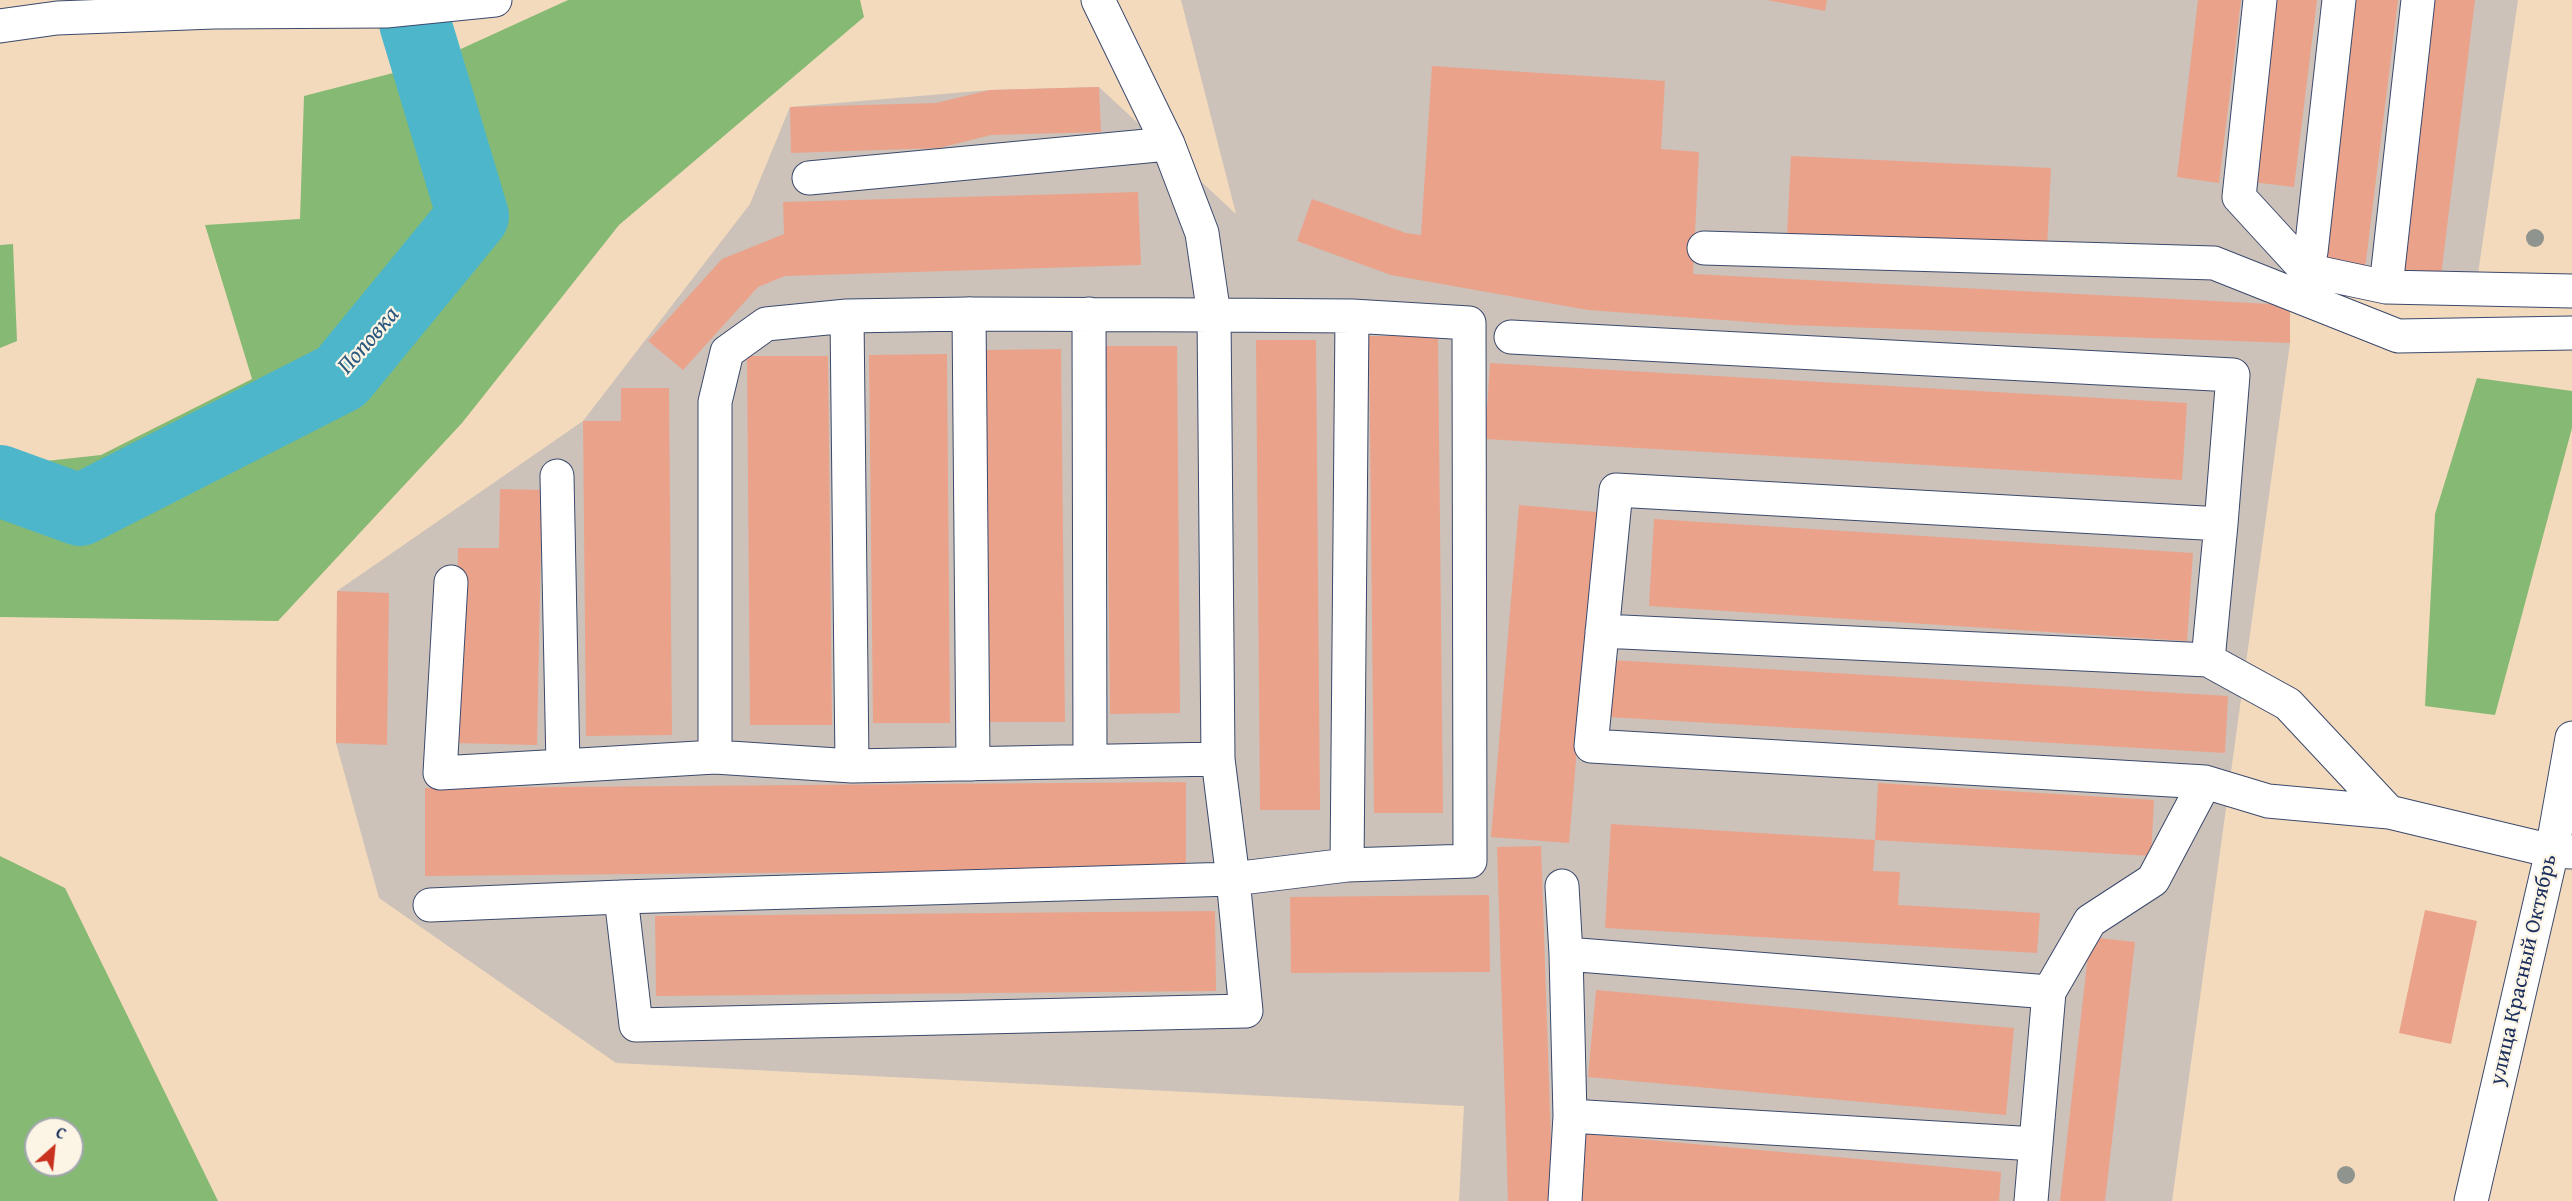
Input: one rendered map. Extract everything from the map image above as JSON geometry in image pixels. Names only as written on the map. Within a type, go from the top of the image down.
[{"type":"street","points":[[621,897],[636,1025],[1246,1011],[1218,759],[1214,315],[1202,233],[1168,144],[1098,0]]},
{"type":"street","points":[[2260,0],[2239,196],[2306,270],[2386,287],[2572,291]]},
{"type":"street","points":[[2311,252],[2339,0]]},
{"type":"street","points":[[2386,287],[2418,0]]},
{"type":"street","points":[[0,26],[68,17],[214,12],[387,11],[492,1]]},
{"type":"street","points":[[809,178],[1168,144]]},
{"type":"street","points":[[1704,248],[2214,263],[2398,336],[2572,333]]},
{"type":"street","points":[[969,314],[973,764]]},
{"type":"street","points":[[430,905],[621,897],[1233,879],[1347,865],[1470,861],[1469,323],[1352,316],[969,314],[847,316],[766,324],[727,352],[715,402],[716,757]]},
{"type":"street","points":[[1089,314],[1090,761]]},
{"type":"street","points":[[847,316],[852,766]]},
{"type":"street","points":[[1347,865],[1352,316]]},
{"type":"street","points":[[1512,337],[2233,375],[2208,660]]},
{"type":"street","points":[[557,476],[563,766]]},
{"type":"street","points":[[2221,524],[1616,490],[1591,746],[2205,782],[2268,801],[2389,812],[2562,852]]},
{"type":"street","points":[[451,582],[440,772],[716,757],[852,766],[1218,759]]},
{"type":"street","points":[[1602,632],[2208,660],[2288,704],[2389,812]]},
{"type":"street","name":"улица Красный Октябрь","points":[[2471,1201],[2562,852],[2572,738]]},
{"type":"street","points":[[2031,1201],[2049,992],[2090,921],[2153,880],[2205,782]]},
{"type":"street","points":[[1563,886],[1570,1116],[1565,1201]]},
{"type":"street","points":[[1566,954],[2049,992]]},
{"type":"street","points":[[1570,1116],[2036,1144]]},
{"type":"shaded area","points":[[1181,0],[2518,0],[2474,301],[2289,276],[2290,343],[2172,1201],[1459,1201],[1464,1106],[616,1063],[379,898],[336,743],[337,591],[583,421],[750,204],[790,107],[990,90],[1099,87],[1236,214]]},
{"type":"green space","points":[[568,0],[860,0],[864,17],[619,225],[462,423],[278,621],[0,617],[0,466],[101,455],[252,379],[205,225],[300,219],[304,96],[428,64]]},
{"type":"green space","points":[[13,244],[17,341],[0,348],[0,245]]},
{"type":"green space","points":[[2477,378],[2572,391],[2572,428],[2495,715],[2425,706],[2435,514]]},
{"type":"green space","points":[[0,856],[65,888],[218,1201],[0,1201]]},
{"type":"building","points":[[1767,0],[1827,0],[1825,11]]},
{"type":"building","points":[[2198,0],[2241,0],[2219,183],[2177,177]]},
{"type":"building","points":[[2274,0],[2317,0],[2294,187],[2252,182]]},
{"type":"building","points":[[2354,0],[2398,0],[2365,269],[2322,263]]},
{"type":"building","points":[[2431,0],[2475,0],[2441,276],[2398,271]]},
{"type":"building","points":[[1432,66],[1665,81],[1661,149],[1699,152],[1693,274],[2290,305],[2290,343],[1790,325],[1588,310],[1391,275],[1297,241],[1312,199],[1406,233],[1421,235]]},
{"type":"building","points":[[1099,87],[1101,132],[991,135],[939,148],[791,153],[790,107],[936,103],[990,90]]},
{"type":"building","points":[[1791,156],[2051,168],[2047,248],[1787,236]]},
{"type":"building","points":[[1138,192],[1141,265],[785,276],[758,287],[683,370],[648,341],[722,259],[784,234],[783,202]]},
{"type":"building","points":[[1369,336],[1438,336],[1443,813],[1374,813]]},
{"type":"building","points":[[1256,340],[1316,340],[1320,810],[1260,810]]},
{"type":"building","points":[[1106,346],[1177,346],[1180,713],[1110,714]]},
{"type":"building","points":[[1061,349],[1065,722],[990,722],[986,350]]},
{"type":"building","points":[[947,354],[950,723],[873,723],[869,355]]},
{"type":"building","points":[[747,356],[828,356],[832,725],[750,725]]},
{"type":"building","points":[[1490,363],[2187,403],[2182,480],[1485,439]]},
{"type":"building","points":[[621,388],[669,388],[672,735],[586,736],[583,421],[621,421]]},
{"type":"building","points":[[500,489],[542,490],[537,745],[455,743],[458,548],[499,548]]},
{"type":"building","points":[[1519,505],[1597,512],[1569,843],[1491,837]]},
{"type":"building","points":[[1654,519],[2193,553],[2187,641],[1649,606]]},
{"type":"building","points":[[337,591],[389,593],[387,745],[336,743]]},
{"type":"building","points":[[1611,660],[2228,696],[2225,753],[1608,717]]},
{"type":"building","points":[[1186,782],[1186,869],[425,876],[425,788]]},
{"type":"building","points":[[1878,783],[2154,800],[2151,856],[1875,840]]},
{"type":"building","points":[[1611,824],[1875,840],[1873,871],[1900,872],[1898,905],[2040,913],[2037,953],[1605,928]]},
{"type":"building","points":[[1541,846],[1553,1201],[1508,1201],[1497,847]]},
{"type":"building","points":[[1489,895],[1490,972],[1291,973],[1290,897]]},
{"type":"building","points":[[2425,910],[2477,921],[2451,1044],[2399,1033]]},
{"type":"building","points":[[1215,911],[1216,991],[656,996],[655,916]]},
{"type":"building","points":[[2090,937],[2135,942],[2105,1201],[2060,1201]]},
{"type":"building","points":[[1596,990],[2014,1028],[2006,1115],[1588,1077]]},
{"type":"building","points":[[1584,1134],[2001,1172],[1999,1201],[1578,1201]]},
{"type":"waterway","name":"Поповка","points":[[0,481],[80,510],[341,377],[473,216],[415,23],[416,0]]}]
